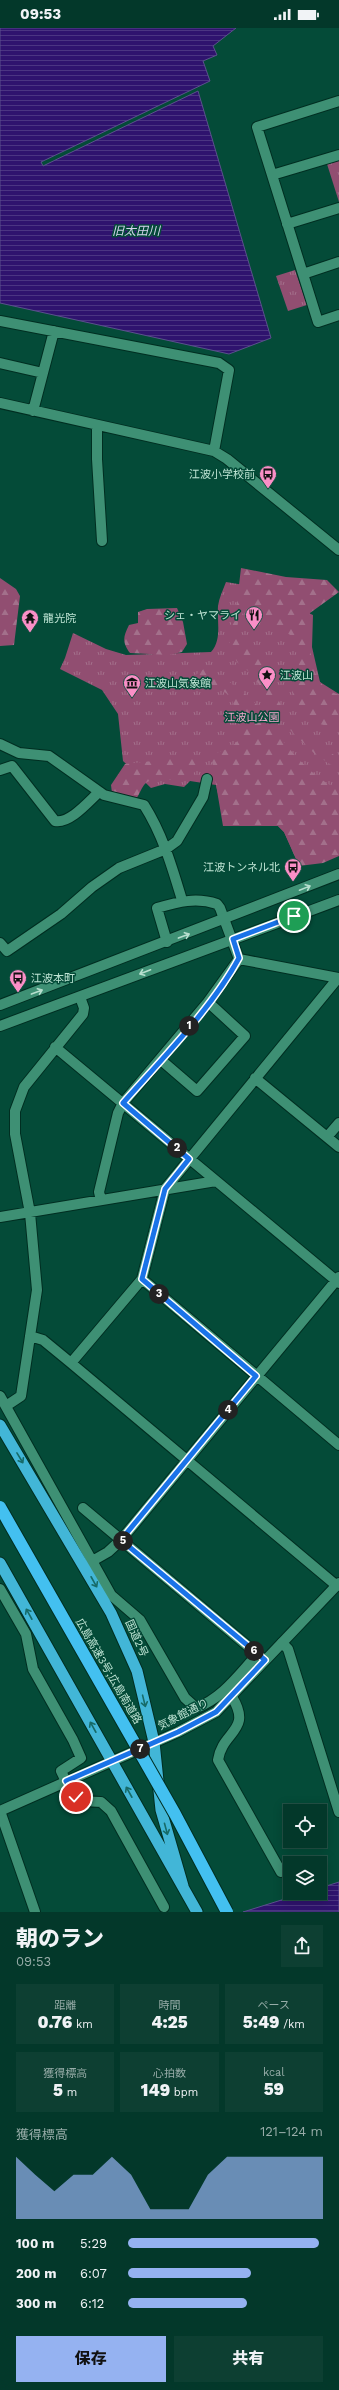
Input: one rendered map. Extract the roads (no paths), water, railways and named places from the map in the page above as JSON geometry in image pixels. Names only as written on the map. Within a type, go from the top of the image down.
[{"type":"highway","name":"国道2号","points":[[0,1425],[89,1563],[137,1670],[154,1742],[161,1810],[182,1886]]},
{"type":"highway","name":"広島高速3号;広島南道路","points":[[0,1507],[175,1814],[227,1912]]},
{"type":"highway","name":"国道2号","points":[[0,1562],[197,1912]]},
{"type":"street","points":[[339,102],[257,127],[318,322],[339,315]]},
{"type":"street","points":[[272,175],[339,155]]},
{"type":"street","points":[[288,224],[339,208]]},
{"type":"street","points":[[303,274],[339,262]]},
{"type":"street","points":[[0,321],[219,363],[229,370],[214,451]]},
{"type":"street","points":[[33,411],[54,331]]},
{"type":"street","points":[[0,363],[43,373]]},
{"type":"street","points":[[0,404],[214,451],[227,459],[339,550]]},
{"type":"street","points":[[97,426],[97,459],[102,541]]},
{"type":"street","points":[[0,744],[19,753],[50,756],[99,792],[144,805],[154,821],[166,849],[182,900]]},
{"type":"street","points":[[0,770],[12,766],[55,821],[67,819],[99,792]]},
{"type":"street","points":[[0,942],[7,951],[61,914],[92,887],[119,868],[166,849],[177,841],[190,822],[203,797],[207,779]]},
{"type":"street","points":[[0,1005],[225,920],[339,874]]},
{"type":"street","points":[[167,942],[157,908],[182,900],[208,901],[217,904],[233,939],[239,958]]},
{"type":"street","points":[[0,1026],[339,900]]},
{"type":"street","points":[[71,1363],[142,1279],[165,1189],[339,978],[239,958]]},
{"type":"street","points":[[101,1200],[99,1192],[118,1113],[123,1103],[161,1060],[208,1002],[239,958]]},
{"type":"street","points":[[6,1406],[21,1396],[36,1290],[30,1213],[15,1134],[15,1111],[24,1087],[83,1014],[84,1008],[80,997]]},
{"type":"street","points":[[161,1060],[197,1091],[245,1036],[208,1002]]},
{"type":"street","points":[[56,1047],[216,1182],[338,1280],[256,1376],[121,1540],[108,1552],[89,1563]]},
{"type":"street","points":[[255,1078],[339,1147]]},
{"type":"street","points":[[327,1137],[339,1123]]},
{"type":"street","points":[[0,1217],[165,1189],[216,1182]]},
{"type":"street","points":[[142,1279],[339,1445]]},
{"type":"street","points":[[30,1336],[43,1340],[338,1584]]},
{"type":"street","points":[[0,1396],[89,1563],[111,1595],[140,1620],[185,1698],[196,1708],[208,1704],[224,1692],[261,1657],[83,1508]]},
{"type":"street","name":"気象館通り","points":[[0,1811],[154,1742],[216,1712],[232,1697],[261,1657],[282,1643],[338,1584]]},
{"type":"street","points":[[0,1588],[26,1634],[33,1669],[73,1740],[81,1758],[61,1771],[66,1781],[76,1797],[84,1802],[101,1802],[111,1811],[164,1907]]},
{"type":"street","points":[[282,1643],[288,1649],[339,1812]]},
{"type":"street","points":[[232,1697],[239,1708],[240,1719],[238,1728],[219,1749],[218,1760],[281,1872]]},
{"type":"street","points":[[0,1811],[35,1912]]},
{"type":"water","name":"旧太田川","points":[[0,28],[236,28],[213,46],[217,55],[203,61],[210,81],[41,162],[43,166],[198,91],[271,338],[229,354],[0,303]]},
{"type":"water","points":[[339,1882],[339,1912],[243,1912],[283,1900],[327,1900],[327,1886]]},
{"type":"place","name":"江波小学校前","points":[[268,489]]},
{"type":"place","name":"シェ・ヤマライ","points":[[254,630]]},
{"type":"place","name":"龍光院","points":[[30,633]]},
{"type":"place","name":"江波山","points":[[267,690]]},
{"type":"place","name":"江波山気象館","points":[[132,698]]},
{"type":"place","name":"江波トンネル北","points":[[293,882]]},
{"type":"place","name":"江波本町","points":[[18,993]]},
{"type":"park label","name":"江波山公園","points":[[252,717]]}]
